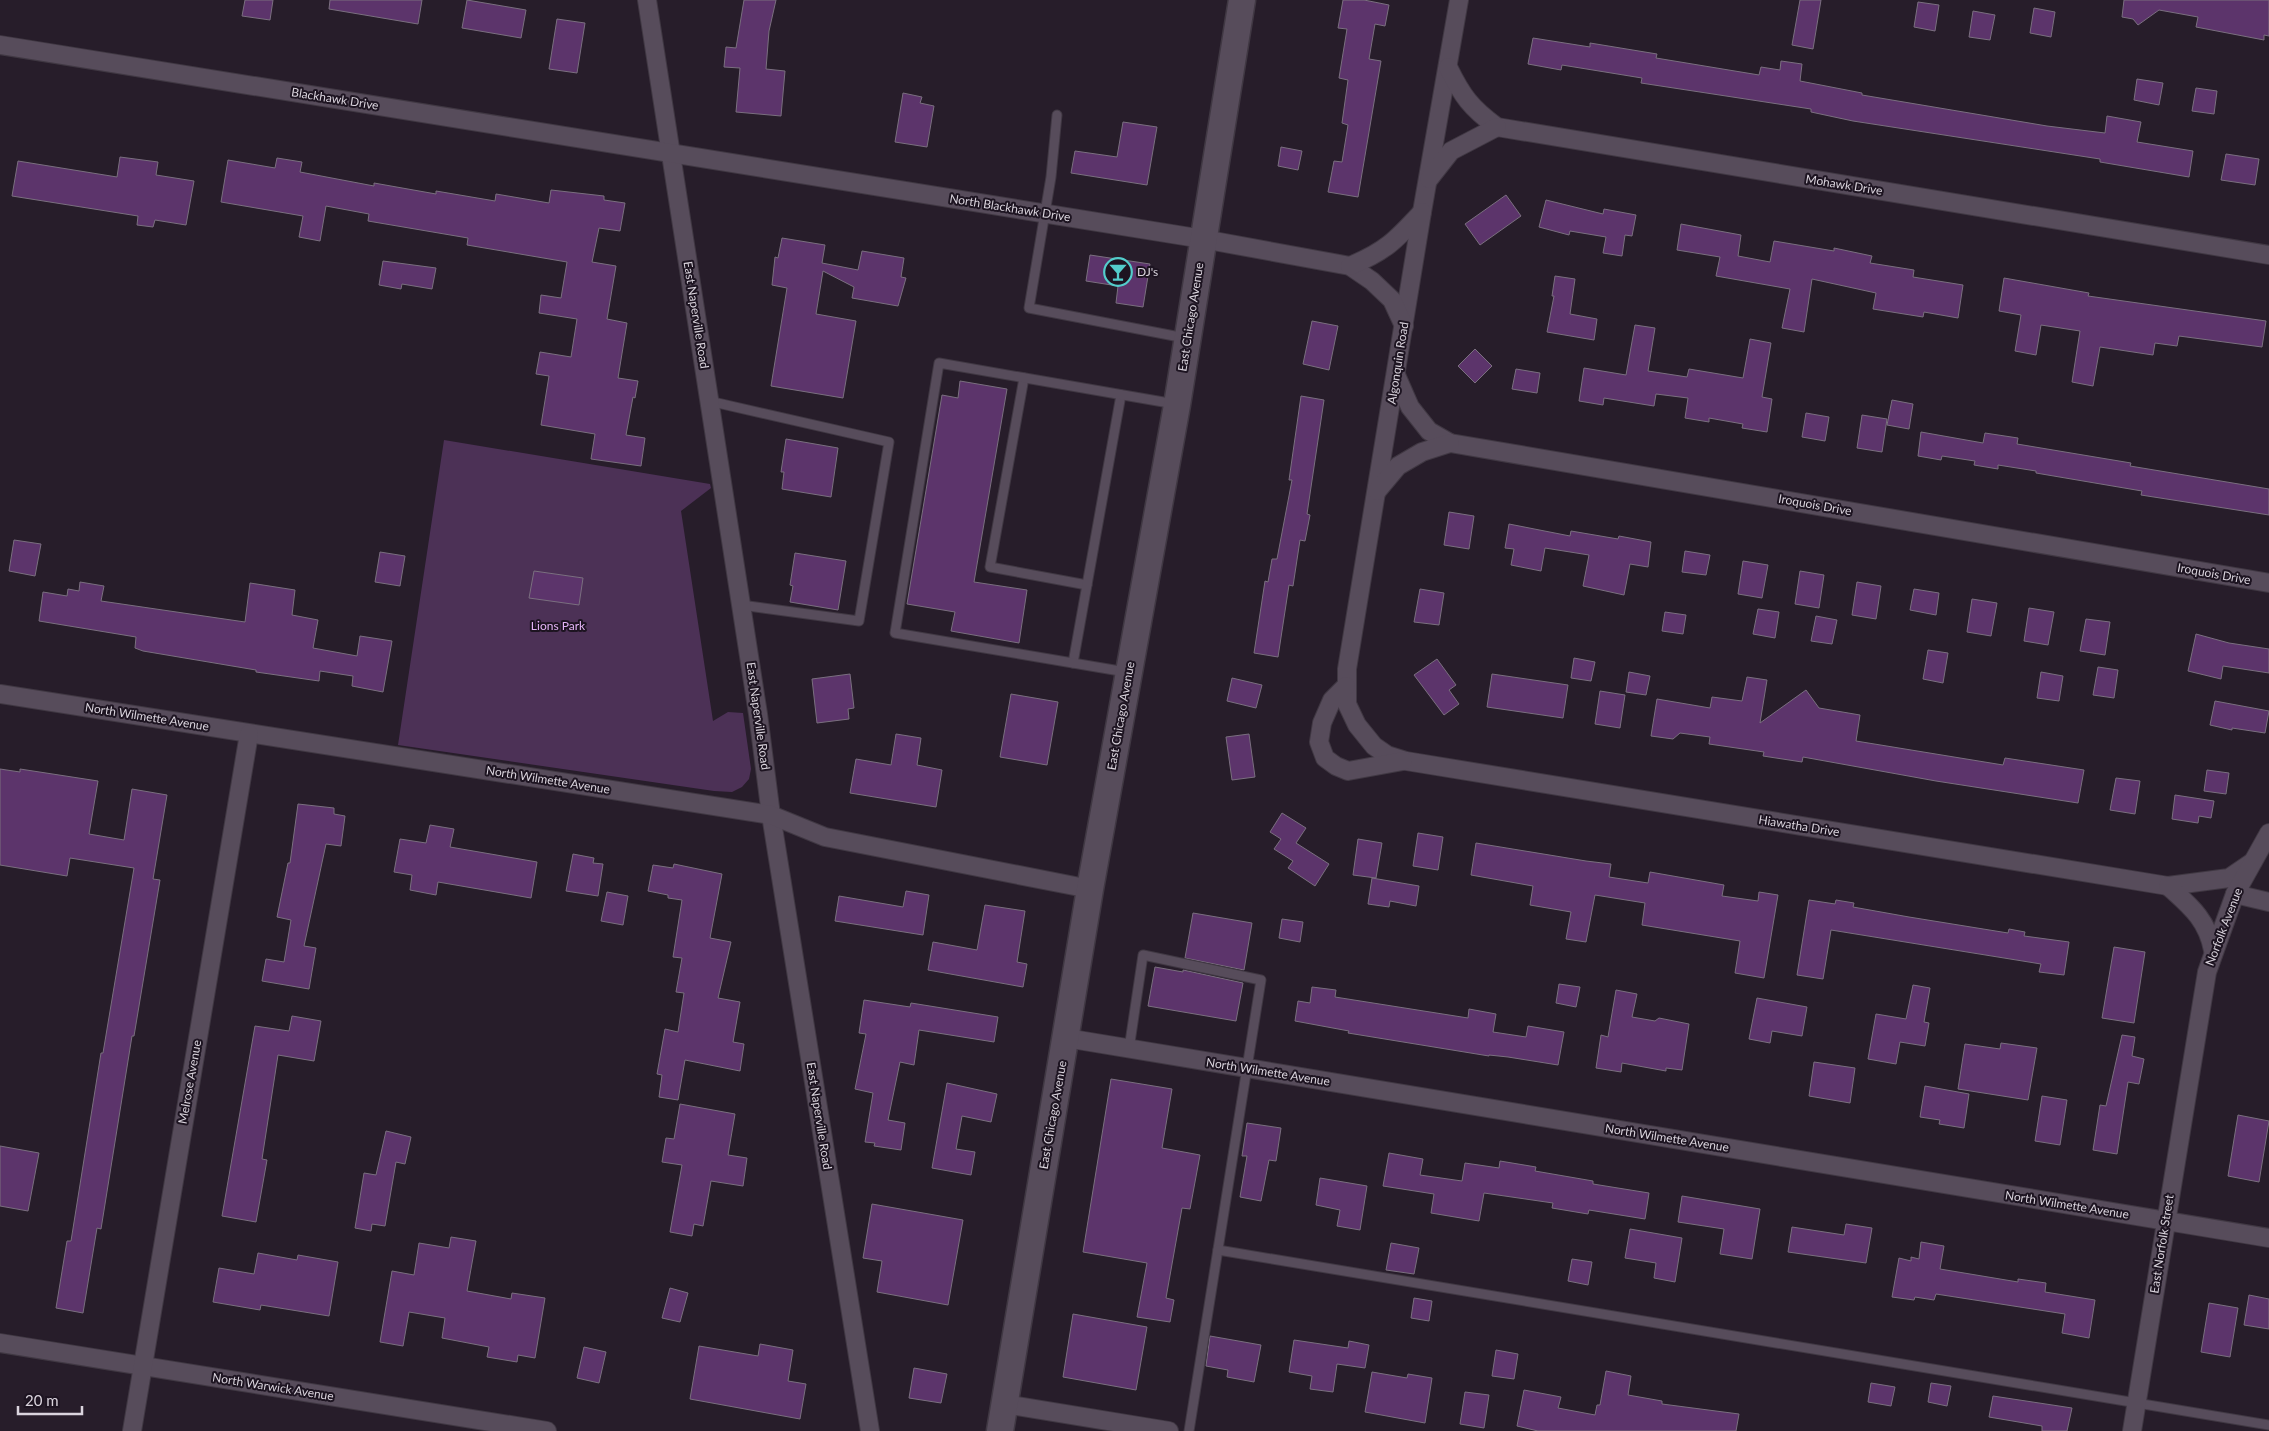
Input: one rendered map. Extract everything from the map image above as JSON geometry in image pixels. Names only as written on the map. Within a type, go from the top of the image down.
[{"type":"main road","name":"East Chicago Avenue","points":[[1000,1431],[1090,889],[1177,405],[1202,239],[1242,0]]},
{"type":"street","name":"East Naperville Road","points":[[647,0],[758,714],[771,815],[870,1431]]},
{"type":"street","name":"Algonquin Road","points":[[1357,725],[1347,704],[1346,686],[1427,181],[1459,0]]},
{"type":"street","name":"Blackhawk Drive","points":[[0,45],[671,154]]},
{"type":"street","name":"Mohawk Drive","points":[[1448,67],[1461,94],[1478,114],[1496,127],[2269,255]]},
{"type":"street","points":[[1427,181],[1451,151],[1496,127]]},
{"type":"street","name":"North Blackhawk Drive","points":[[671,154],[1202,239],[1350,266],[1372,281],[1392,300],[1404,326]]},
{"type":"street","points":[[1350,266],[1373,256],[1395,241],[1422,212]]},
{"type":"street","name":"Iroquois Drive","points":[[1396,375],[1410,407],[1429,431],[1450,443],[2269,583]]},
{"type":"street","points":[[1377,491],[1398,466],[1422,452],[1450,443]]},
{"type":"street","points":[[1346,686],[1332,700],[1322,723],[1319,742],[1325,758],[1336,766],[1348,770],[1406,761]]},
{"type":"street","name":"North Wilmette Avenue","points":[[0,694],[771,815],[825,837],[1090,889]]},
{"type":"street","name":"Hiawatha Drive","points":[[1357,725],[1374,746],[1387,755],[1406,761],[2168,886],[2229,878],[2251,863]]},
{"type":"street","name":"Melrose Avenue","points":[[132,1431],[249,734]]},
{"type":"street","name":"Norfolk Avenue","points":[[2192,1056],[2207,972],[2213,950],[2235,894],[2269,833]]},
{"type":"street","points":[[2168,886],[2202,919],[2210,935],[2213,950]]},
{"type":"street","points":[[2235,894],[2269,902]]},
{"type":"street","name":"North Wilmette Avenue","points":[[1066,1038],[2269,1238]]},
{"type":"street","name":"East Norfolk Street","points":[[2132,1431],[2192,1056]]},
{"type":"street","name":"North Warwick Avenue","points":[[0,1342],[547,1431]]},
{"type":"street","points":[[1004,1404],[1169,1431]]},
{"type":"lane","points":[[1057,115],[1045,214],[1029,308],[1188,338]]},
{"type":"lane","points":[[1129,673],[895,633],[939,363],[1177,405]]},
{"type":"lane","points":[[1024,378],[990,567],[1087,585]]},
{"type":"lane","points":[[1073,663],[1121,395]]},
{"type":"lane","points":[[709,401],[889,442],[860,621],[741,605]]},
{"type":"lane","points":[[1129,1048],[1143,954],[1261,980],[1189,1431]]},
{"type":"lane","points":[[1218,1250],[2269,1425]]},
{"type":"green space","name":"Lions Park","points":[[444,440],[710,484],[711,488],[681,511],[713,721],[728,712],[743,713],[751,769],[749,779],[742,787],[732,792],[714,791],[398,745]]},
{"type":"building","points":[[245,0],[273,0],[270,20],[242,16]]},
{"type":"building","points":[[330,0],[422,0],[418,24],[329,9]]},
{"type":"building","points":[[467,0],[526,10],[521,38],[462,28]]},
{"type":"building","points":[[744,0],[776,0],[769,31],[766,69],[785,71],[781,116],[736,112],[740,68],[724,67],[726,47],[736,48]]},
{"type":"building","points":[[1343,0],[1364,0],[1389,5],[1385,26],[1375,24],[1369,59],[1381,61],[1358,197],[1328,192],[1334,161],[1342,162],[1348,125],[1342,123],[1348,80],[1339,78],[1347,29],[1338,28]]},
{"type":"building","points":[[1800,0],[1821,0],[1813,49],[1792,45]]},
{"type":"building","points":[[2124,0],[2269,0],[2269,36],[2264,35],[2264,40],[2196,27],[2198,17],[2159,10],[2138,25],[2133,19],[2122,17]]},
{"type":"building","points":[[1918,2],[1939,5],[1935,31],[1914,27]]},
{"type":"building","points":[[2034,8],[2055,12],[2051,37],[2030,33]]},
{"type":"building","points":[[1973,11],[1995,15],[1990,40],[1969,37]]},
{"type":"building","points":[[557,19],[585,23],[577,73],[549,69]]},
{"type":"building","points":[[1533,38],[1590,47],[1590,43],[1657,54],[1656,58],[1759,75],[1761,67],[1780,70],[1781,61],[1802,64],[1800,81],[1862,93],[1862,95],[2047,126],[2105,133],[2107,116],[2141,122],[2137,142],[2193,151],[2189,177],[2100,162],[2100,159],[1853,121],[1811,112],[1811,109],[1641,83],[1642,78],[1562,65],[1561,70],[1528,64]]},
{"type":"building","points":[[2137,79],[2163,83],[2159,105],[2134,100]]},
{"type":"building","points":[[2196,88],[2217,91],[2214,114],[2192,111]]},
{"type":"building","points":[[903,93],[922,97],[920,103],[934,106],[927,147],[895,142]]},
{"type":"building","points":[[1123,122],[1157,127],[1147,185],[1071,173],[1075,151],[1117,157]]},
{"type":"building","points":[[1281,147],[1302,151],[1298,170],[1278,166]]},
{"type":"building","points":[[2226,154],[2259,159],[2255,185],[2221,180]]},
{"type":"building","points":[[120,157],[158,162],[156,175],[194,181],[186,225],[155,220],[153,227],[137,225],[138,216],[12,196],[18,161],[117,177]]},
{"type":"building","points":[[277,158],[302,162],[300,172],[374,186],[374,183],[436,194],[436,191],[495,201],[496,194],[549,203],[551,190],[604,196],[604,200],[625,203],[620,231],[599,228],[592,262],[616,266],[607,319],[627,323],[618,378],[638,381],[626,435],[645,438],[641,466],[591,459],[595,434],[541,425],[549,376],[536,374],[540,352],[571,357],[577,319],[539,313],[541,295],[561,298],[567,262],[467,245],[468,238],[368,221],[369,214],[326,206],[320,241],[299,237],[303,216],[221,202],[228,160],[275,168]]},
{"type":"building","points":[[1506,195],[1521,216],[1480,245],[1465,224]]},
{"type":"building","points":[[1546,200],[1603,214],[1604,209],[1636,215],[1632,236],[1625,235],[1622,256],[1603,253],[1606,237],[1570,231],[1569,235],[1539,227]]},
{"type":"building","points":[[1681,224],[1741,235],[1738,256],[1770,262],[1774,241],[1834,251],[1834,248],[1872,256],[1870,263],[1914,270],[1913,277],[1963,285],[1958,318],[1924,312],[1923,317],[1873,309],[1876,293],[1812,279],[1804,332],[1782,328],[1790,289],[1716,276],[1720,257],[1677,250]]},
{"type":"building","points":[[782,238],[825,245],[822,263],[858,270],[862,251],[904,258],[901,277],[906,278],[898,306],[852,298],[854,287],[823,271],[816,314],[856,321],[843,398],[771,386],[787,288],[772,285],[775,257],[778,258]]},
{"type":"building","name":"DJ's","points":[[1090,255],[1150,264],[1143,307],[1116,303],[1118,286],[1086,281]]},
{"type":"building","points":[[383,261],[436,268],[432,289],[402,284],[401,289],[379,285]]},
{"type":"building","points":[[1555,276],[1575,279],[1570,314],[1597,319],[1594,340],[1547,332],[1554,296],[1552,296]]},
{"type":"building","points":[[2004,278],[2089,293],[2088,296],[2266,321],[2262,347],[2179,336],[2177,346],[2155,343],[2153,355],[2100,347],[2093,386],[2072,382],[2080,331],[2041,325],[2036,355],[2015,351],[2021,315],[1999,311]]},
{"type":"building","points":[[1312,321],[1338,326],[1329,370],[1303,364]]},
{"type":"building","points":[[1635,325],[1655,328],[1648,371],[1687,377],[1689,369],[1743,378],[1750,339],[1771,343],[1762,397],[1772,399],[1767,432],[1742,428],[1743,424],[1709,418],[1709,422],[1685,418],[1688,398],[1656,394],[1654,406],[1604,398],[1603,405],[1579,401],[1584,368],[1626,375]]},
{"type":"building","points":[[1475,349],[1492,366],[1475,383],[1458,366]]},
{"type":"building","points":[[1516,369],[1540,373],[1537,393],[1512,389]]},
{"type":"building","points":[[960,381],[1007,389],[974,582],[1027,590],[1019,643],[951,631],[955,612],[907,604],[942,395],[958,398]]},
{"type":"building","points":[[1301,396],[1324,400],[1307,514],[1310,515],[1305,541],[1300,540],[1293,586],[1289,585],[1278,657],[1254,653],[1265,581],[1268,582],[1272,559],[1277,559],[1292,480],[1289,480]]},
{"type":"building","points":[[1892,400],[1913,404],[1909,429],[1887,425]]},
{"type":"building","points":[[1806,413],[1829,417],[1825,441],[1802,437]]},
{"type":"building","points":[[1862,415],[1887,419],[1882,452],[1857,448]]},
{"type":"building","points":[[1921,432],[1983,443],[1985,433],[2018,438],[2017,444],[2131,463],[2130,466],[2269,489],[2269,515],[2141,495],[2142,491],[2036,473],[2036,471],[1998,465],[1998,469],[1974,465],[1975,461],[1942,456],[1941,460],[1918,456]]},
{"type":"building","points":[[786,439],[838,448],[831,497],[782,489],[784,472],[781,472]]},
{"type":"building","points":[[1449,512],[1474,516],[1469,549],[1444,545]]},
{"type":"building","points":[[1509,524],[1570,536],[1571,531],[1618,539],[1619,536],[1651,542],[1648,567],[1630,564],[1624,595],[1583,586],[1589,555],[1545,548],[1541,571],[1511,565],[1514,549],[1505,548]]},
{"type":"building","points":[[14,540],[41,544],[35,576],[9,571]]},
{"type":"building","points":[[1685,551],[1710,555],[1706,575],[1682,572]]},
{"type":"building","points":[[380,552],[405,556],[400,586],[375,582]]},
{"type":"building","points":[[795,553],[846,561],[838,610],[790,602],[793,586],[790,585]]},
{"type":"building","points":[[1743,561],[1768,565],[1762,598],[1738,594]]},
{"type":"building","points":[[534,571],[583,578],[579,605],[529,598]]},
{"type":"building","points":[[1800,571],[1824,575],[1819,608],[1795,604]]},
{"type":"building","points":[[80,582],[104,586],[101,601],[245,622],[250,583],[295,590],[292,615],[318,620],[313,648],[357,656],[360,636],[392,641],[383,692],[352,686],[353,676],[320,671],[319,681],[256,672],[256,670],[143,651],[135,648],[136,637],[39,621],[43,592],[67,596],[68,589],[79,591]]},
{"type":"building","points":[[1857,582],[1881,586],[1876,619],[1852,615]]},
{"type":"building","points":[[1420,589],[1444,593],[1439,625],[1414,622]]},
{"type":"building","points":[[1914,589],[1939,593],[1936,615],[1910,610]]},
{"type":"building","points":[[1972,599],[1997,603],[1991,636],[1967,632]]},
{"type":"building","points":[[2029,608],[2054,612],[2048,645],[2024,641]]},
{"type":"building","points":[[1758,609],[1779,612],[1775,638],[1753,634]]},
{"type":"building","points":[[1665,612],[1686,615],[1683,634],[1662,631]]},
{"type":"building","points":[[1816,616],[1837,620],[1832,644],[1811,641]]},
{"type":"building","points":[[2086,619],[2110,622],[2105,655],[2080,651]]},
{"type":"building","points":[[2196,634],[2229,643],[2269,649],[2269,673],[2223,666],[2221,679],[2188,671]]},
{"type":"building","points":[[1928,650],[1948,653],[1943,683],[1923,679]]},
{"type":"building","points":[[1574,658],[1595,662],[1591,681],[1571,678]]},
{"type":"building","points":[[1437,659],[1456,685],[1449,690],[1459,704],[1444,715],[1414,675]]},
{"type":"building","points":[[2098,667],[2118,670],[2114,698],[2093,695]]},
{"type":"building","points":[[1629,672],[1650,676],[1646,695],[1626,692]]},
{"type":"building","points":[[2041,672],[2063,676],[2059,701],[2037,698]]},
{"type":"building","points":[[850,674],[854,708],[848,709],[849,719],[817,723],[812,679]]},
{"type":"building","points":[[1492,674],[1568,685],[1563,718],[1487,707]]},
{"type":"building","points":[[1747,677],[1767,680],[1760,723],[1806,690],[1819,708],[1860,715],[1856,741],[2003,765],[2005,758],[2084,770],[2078,803],[1936,781],[1803,757],[1802,762],[1763,756],[1764,752],[1709,744],[1710,737],[1680,733],[1673,739],[1651,736],[1657,699],[1710,708],[1712,697],[1742,701]]},
{"type":"building","points":[[1232,678],[1262,685],[1256,708],[1227,701]]},
{"type":"building","points":[[1600,691],[1625,695],[1620,728],[1595,724]]},
{"type":"building","points":[[1011,694],[1058,702],[1047,765],[1000,757]]},
{"type":"building","points":[[2215,701],[2269,711],[2265,733],[2232,728],[2232,730],[2210,725]]},
{"type":"building","points":[[896,734],[921,738],[917,765],[942,770],[936,807],[850,793],[856,759],[891,765]]},
{"type":"building","points":[[1249,734],[1255,777],[1232,780],[1226,737]]},
{"type":"building","points":[[0,769],[20,772],[20,769],[98,781],[89,834],[124,840],[132,789],[167,795],[153,879],[160,880],[134,1036],[132,1036],[101,1229],[97,1228],[83,1313],[56,1308],[67,1241],[71,1241],[101,1053],[103,1053],[134,868],[70,858],[67,876],[0,865]]},
{"type":"building","points":[[2207,770],[2229,773],[2226,794],[2204,791]]},
{"type":"building","points":[[2116,778],[2140,781],[2135,814],[2110,810]]},
{"type":"building","points":[[2175,795],[2214,801],[2211,818],[2199,816],[2198,823],[2172,819]]},
{"type":"building","points":[[298,804],[334,808],[334,814],[345,816],[341,846],[326,844],[304,946],[316,948],[309,989],[262,981],[266,959],[284,962],[291,920],[277,917],[288,863],[290,863]]},
{"type":"building","points":[[1282,813],[1306,828],[1296,843],[1329,864],[1315,886],[1288,868],[1293,861],[1274,849],[1281,839],[1270,832]]},
{"type":"building","points":[[430,825],[454,829],[450,847],[537,862],[531,898],[438,882],[436,895],[410,890],[412,875],[394,872],[400,839],[426,843]]},
{"type":"building","points":[[1418,833],[1443,837],[1438,870],[1413,866]]},
{"type":"building","points":[[1358,839],[1382,843],[1376,878],[1353,875]]},
{"type":"building","points":[[1476,843],[1611,864],[1609,877],[1648,883],[1650,872],[1724,885],[1722,896],[1758,901],[1759,892],[1778,895],[1764,978],[1735,973],[1740,941],[1642,925],[1645,903],[1595,895],[1586,942],[1566,939],[1571,912],[1530,905],[1533,886],[1471,875]]},
{"type":"building","points":[[573,854],[594,858],[593,863],[603,864],[598,896],[566,891]]},
{"type":"building","points":[[674,864],[722,874],[710,938],[731,942],[718,998],[740,1002],[733,1042],[744,1044],[740,1071],[685,1060],[678,1100],[659,1097],[662,1075],[657,1074],[665,1029],[678,1032],[684,993],[676,992],[682,958],[673,957],[682,900],[668,898],[668,895],[648,891],[653,865],[673,868]]},
{"type":"building","points":[[1372,878],[1419,886],[1416,906],[1390,901],[1389,907],[1368,904]]},
{"type":"building","points":[[906,891],[929,895],[923,935],[835,921],[839,896],[903,907]]},
{"type":"building","points":[[607,892],[628,896],[623,925],[601,921]]},
{"type":"building","points":[[1809,900],[1835,904],[1836,900],[1854,903],[1853,907],[2008,933],[2009,929],[2025,932],[2024,936],[2069,942],[2064,975],[2039,972],[2041,964],[1831,930],[1823,979],[1797,975]]},
{"type":"building","points":[[985,905],[1025,911],[1017,962],[1027,964],[1023,987],[928,970],[933,942],[977,950]]},
{"type":"building","points":[[1193,913],[1252,923],[1244,970],[1185,958]]},
{"type":"building","points":[[1282,919],[1303,922],[1300,942],[1279,938]]},
{"type":"building","points":[[2114,947],[2145,952],[2134,1023],[2102,1018]]},
{"type":"building","points":[[1155,967],[1183,972],[1183,970],[1243,983],[1236,1021],[1148,1006]]},
{"type":"building","points":[[1559,984],[1580,987],[1576,1007],[1556,1003]]},
{"type":"building","points":[[1913,985],[1930,988],[1924,1022],[1929,1023],[1925,1046],[1900,1042],[1896,1064],[1868,1059],[1876,1014],[1906,1019]]},
{"type":"building","points":[[1312,987],[1336,990],[1335,997],[1468,1018],[1469,1009],[1496,1014],[1493,1032],[1526,1037],[1528,1026],[1564,1032],[1558,1065],[1348,1033],[1349,1031],[1295,1021],[1298,1001],[1310,1003]]},
{"type":"building","points":[[1616,990],[1637,994],[1632,1017],[1655,1021],[1659,1018],[1689,1024],[1682,1070],[1666,1068],[1666,1071],[1622,1063],[1621,1072],[1596,1068],[1601,1035],[1608,1037]]},
{"type":"building","points":[[1757,998],[1807,1007],[1802,1036],[1772,1031],[1770,1043],[1749,1039]]},
{"type":"building","points":[[864,1000],[910,1007],[911,1003],[998,1017],[994,1042],[919,1030],[914,1065],[900,1062],[888,1120],[905,1123],[901,1150],[874,1146],[875,1143],[865,1142],[873,1093],[855,1089],[866,1034],[859,1033]]},
{"type":"building","points":[[292,1016],[321,1021],[314,1061],[278,1055],[262,1159],[267,1160],[256,1222],[222,1216],[255,1026],[289,1031]]},
{"type":"building","points":[[2122,1035],[2135,1037],[2132,1056],[2144,1059],[2139,1084],[2128,1082],[2117,1154],[2093,1150],[2100,1105],[2106,1106]]},
{"type":"building","points":[[2001,1043],[2037,1048],[2028,1100],[1958,1089],[1965,1044],[2000,1049]]},
{"type":"building","points":[[1814,1062],[1855,1068],[1850,1103],[1809,1096]]},
{"type":"building","points":[[1111,1079],[1172,1089],[1162,1148],[1200,1155],[1190,1209],[1182,1208],[1166,1298],[1174,1300],[1170,1322],[1137,1317],[1147,1263],[1083,1252]]},
{"type":"building","points":[[947,1083],[997,1094],[991,1122],[962,1116],[956,1149],[975,1152],[971,1175],[932,1168]]},
{"type":"building","points":[[1925,1086],[1969,1094],[1964,1128],[1939,1124],[1940,1120],[1920,1117]]},
{"type":"building","points":[[2042,1096],[2067,1100],[2060,1145],[2035,1141]]},
{"type":"building","points":[[680,1104],[735,1114],[728,1155],[747,1158],[743,1186],[711,1181],[703,1226],[694,1224],[692,1236],[670,1232],[682,1165],[662,1162],[666,1138],[674,1139]]},
{"type":"building","points":[[2238,1115],[2269,1121],[2259,1182],[2228,1176]]},
{"type":"building","points":[[1247,1123],[1281,1128],[1276,1161],[1269,1160],[1261,1201],[1240,1197],[1247,1156],[1242,1156]]},
{"type":"building","points":[[386,1131],[411,1137],[405,1164],[396,1162],[385,1226],[372,1224],[371,1231],[355,1228],[364,1173],[376,1175]]},
{"type":"building","points":[[0,1146],[39,1153],[28,1211],[0,1206]]},
{"type":"building","points":[[1389,1153],[1423,1159],[1420,1175],[1462,1181],[1465,1163],[1499,1168],[1500,1161],[1536,1167],[1535,1171],[1593,1181],[1593,1184],[1649,1193],[1645,1219],[1589,1210],[1588,1214],[1552,1208],[1553,1203],[1484,1193],[1479,1221],[1431,1213],[1434,1194],[1383,1186]]},
{"type":"building","points":[[1320,1178],[1367,1186],[1360,1230],[1337,1226],[1340,1210],[1316,1205]]},
{"type":"building","points":[[1682,1196],[1760,1209],[1752,1259],[1720,1254],[1724,1229],[1678,1222]]},
{"type":"building","points":[[872,1204],[963,1220],[948,1305],[877,1292],[882,1261],[863,1258]]},
{"type":"building","points":[[1846,1224],[1872,1228],[1866,1263],[1788,1252],[1792,1227],[1844,1235]]},
{"type":"building","points":[[1630,1229],[1682,1238],[1675,1282],[1654,1278],[1656,1263],[1625,1258]]},
{"type":"building","points":[[451,1237],[476,1241],[467,1291],[511,1299],[512,1293],[545,1298],[535,1358],[518,1355],[517,1362],[487,1357],[489,1347],[442,1338],[445,1318],[409,1312],[403,1346],[380,1342],[392,1271],[414,1275],[419,1243],[449,1248]]},
{"type":"building","points":[[1921,1242],[1944,1246],[1940,1269],[2018,1282],[2018,1279],[2046,1283],[2045,1292],[2095,1300],[2089,1338],[2062,1333],[2065,1314],[1936,1294],[1934,1300],[1915,1297],[1914,1300],[1892,1297],[1899,1258],[1911,1261],[1911,1257],[1919,1259]]},
{"type":"building","points":[[1391,1243],[1419,1248],[1414,1274],[1386,1270]]},
{"type":"building","points":[[258,1253],[297,1260],[298,1255],[338,1262],[329,1316],[261,1305],[260,1310],[213,1302],[219,1268],[254,1274]]},
{"type":"building","points":[[1572,1259],[1592,1262],[1588,1285],[1568,1281]]},
{"type":"building","points":[[670,1288],[688,1293],[680,1322],[662,1318]]},
{"type":"building","points":[[2249,1295],[2269,1299],[2269,1329],[2244,1325]]},
{"type":"building","points":[[1414,1298],[1432,1301],[1429,1321],[1411,1318]]},
{"type":"building","points":[[2209,1303],[2238,1308],[2230,1357],[2201,1352]]},
{"type":"building","points":[[1073,1314],[1147,1327],[1136,1390],[1063,1377]]},
{"type":"building","points":[[1210,1336],[1261,1345],[1254,1382],[1227,1377],[1228,1370],[1206,1366]]},
{"type":"building","points":[[1294,1340],[1348,1348],[1349,1341],[1369,1345],[1365,1368],[1337,1364],[1333,1392],[1310,1389],[1312,1376],[1289,1372]]},
{"type":"building","points":[[760,1344],[793,1350],[788,1381],[806,1384],[800,1419],[690,1399],[699,1346],[758,1356]]},
{"type":"building","points":[[584,1347],[606,1352],[599,1383],[577,1378]]},
{"type":"building","points":[[1496,1350],[1518,1354],[1514,1379],[1492,1376]]},
{"type":"building","points":[[914,1368],[947,1374],[941,1403],[909,1398]]},
{"type":"building","points":[[1606,1371],[1631,1376],[1628,1395],[1662,1401],[1662,1404],[1739,1414],[1736,1431],[1538,1431],[1517,1426],[1524,1390],[1561,1397],[1558,1408],[1595,1415],[1597,1405],[1600,1405]]},
{"type":"building","points":[[1372,1372],[1407,1378],[1408,1374],[1432,1378],[1425,1423],[1365,1412]]},
{"type":"building","points":[[1871,1383],[1895,1387],[1891,1406],[1868,1402]]},
{"type":"building","points":[[1931,1383],[1951,1386],[1947,1406],[1928,1402]]},
{"type":"building","points":[[1465,1392],[1489,1395],[1484,1428],[1460,1424]]},
{"type":"building","points":[[1993,1396],[2072,1408],[2067,1431],[2042,1431],[2042,1426],[1989,1417]]},
{"type":"place","name":"DJ's","points":[[1118,272]]}]
